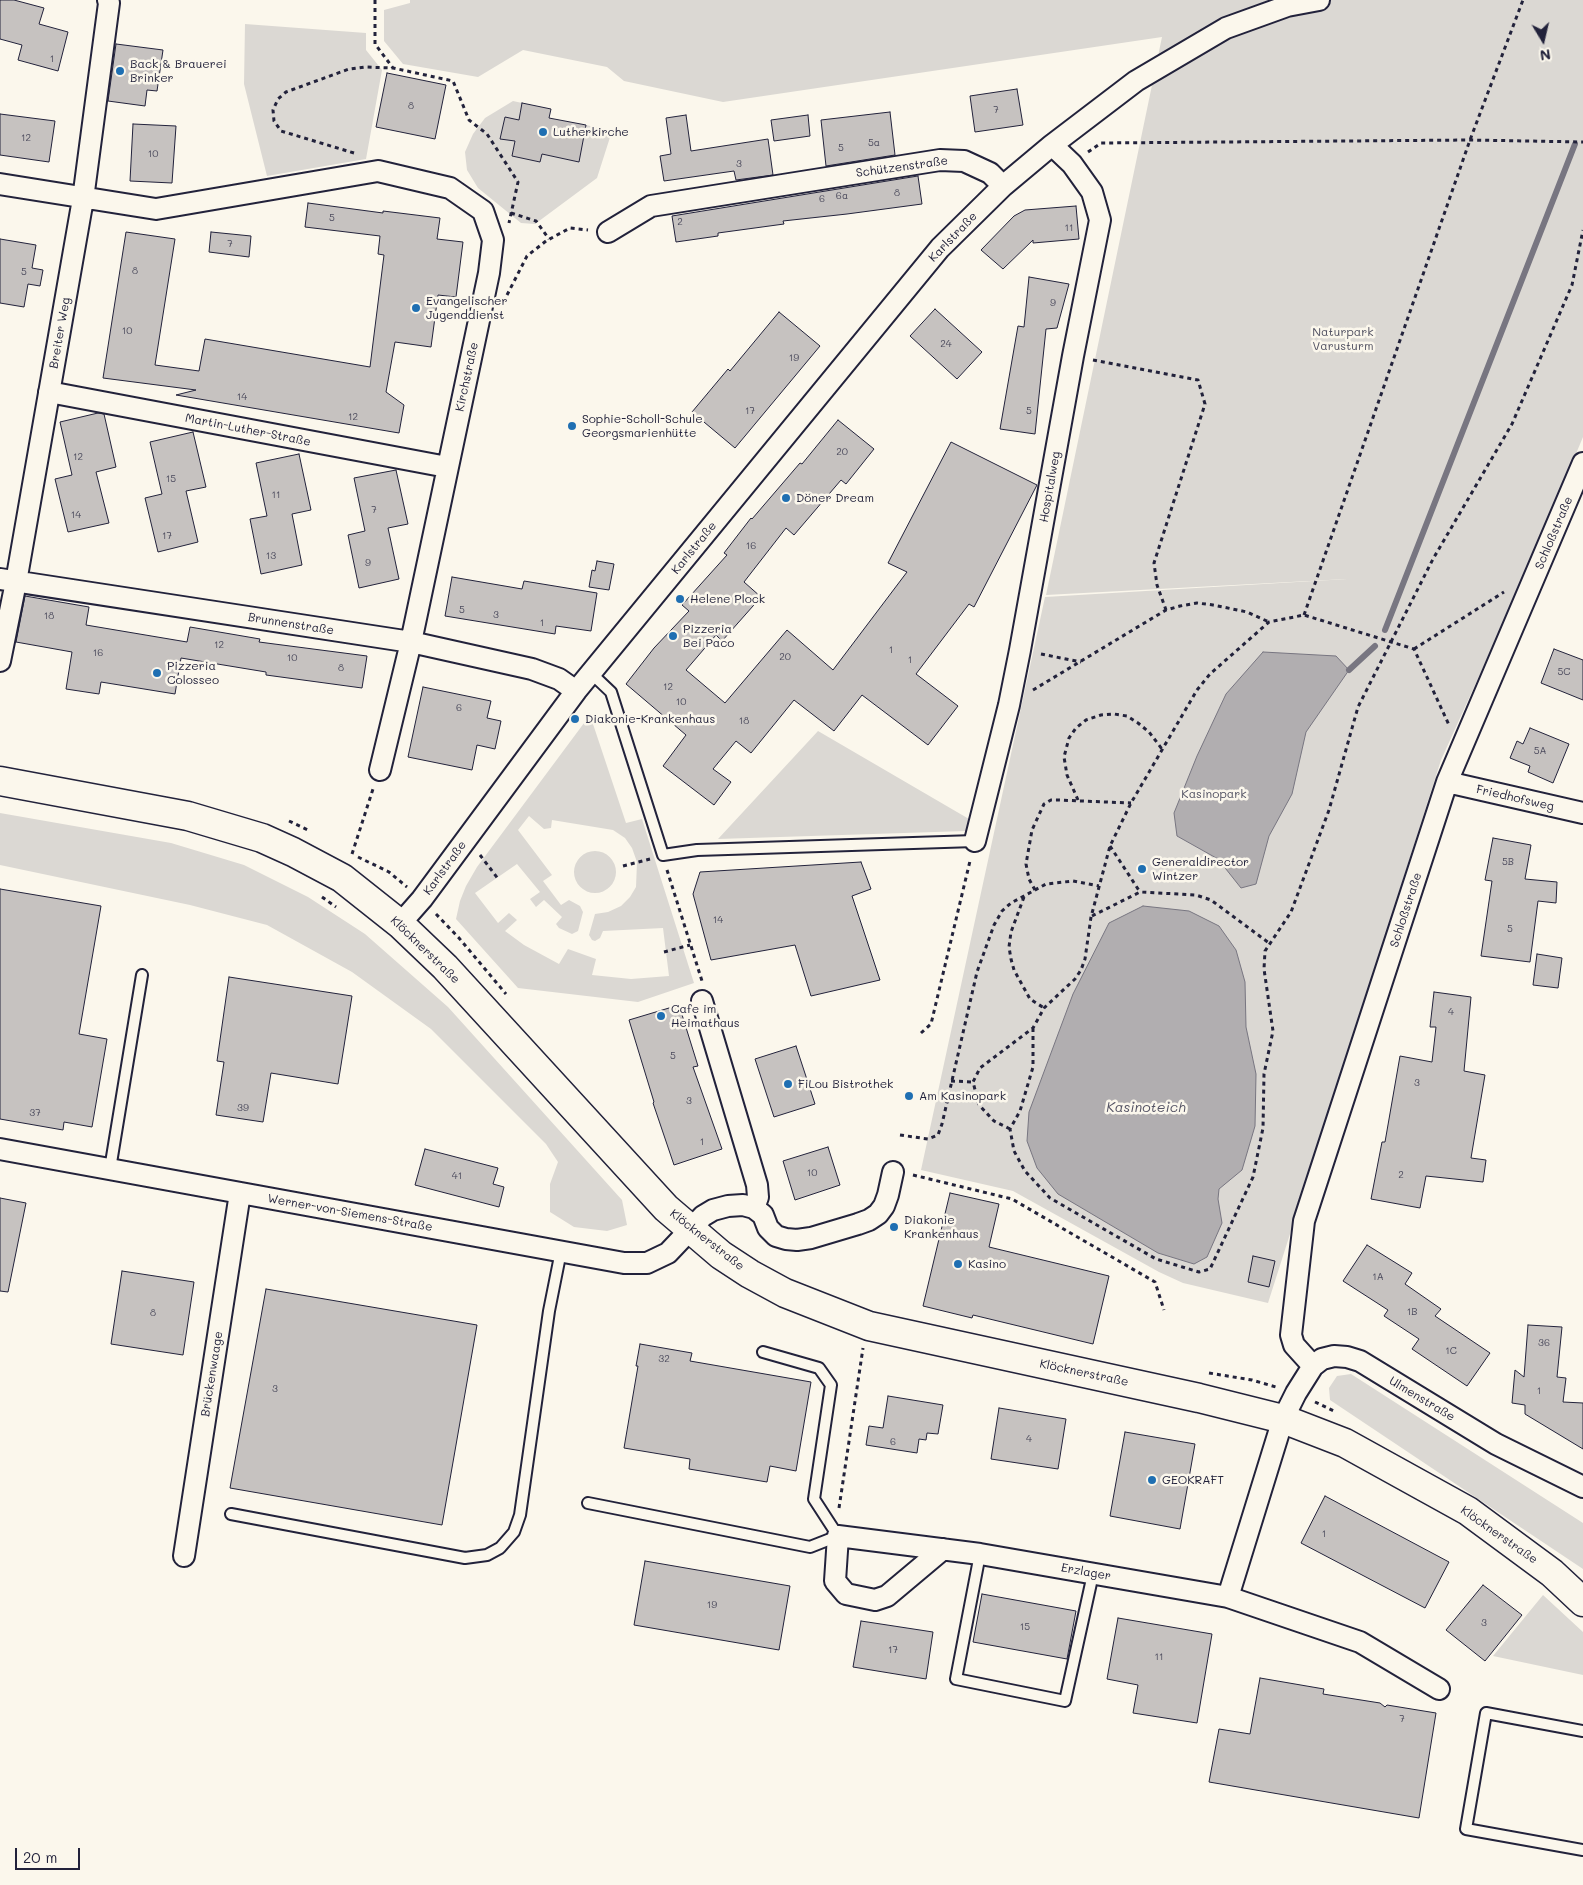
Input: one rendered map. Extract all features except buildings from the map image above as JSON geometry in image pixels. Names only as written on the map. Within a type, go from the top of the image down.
[{"type":"main road","name":"Klöcknerstraße","points":[[0,781],[188,816],[262,838],[294,852],[342,878],[400,924],[445,967],[666,1208],[721,1255],[785,1293],[869,1326],[1199,1398],[1283,1419],[1345,1443],[1468,1511],[1552,1573],[1583,1602]]},
{"type":"street","points":[[1003,186],[1052,145],[1136,81],[1226,28],[1288,3],[1319,0]]},
{"type":"street","name":"Breiter Weg","points":[[0,661],[8,581],[49,392],[83,198],[109,1]]},
{"type":"street","name":"Hospitalweg","points":[[974,841],[1009,705],[1100,220],[1092,192],[1072,164],[1052,145]]},
{"type":"street","name":"Schützenstraße","points":[[608,232],[651,206],[940,160],[964,161],[990,173],[1003,186]]},
{"type":"street","name":"Kirchstraße","points":[[0,184],[156,208],[378,171],[450,188],[482,211],[493,240],[489,273],[411,642],[380,770]]},
{"type":"street","name":"Karlstraße","points":[[400,924],[422,899],[591,672],[940,248],[1003,186]]},
{"type":"street","name":"Martin-Luther-Straße","points":[[49,392],[447,467]]},
{"type":"street","name":"Schloßstraße","points":[[1313,1366],[1294,1345],[1291,1335],[1304,1221],[1447,782],[1583,463]]},
{"type":"street","name":"Brunnenstraße","points":[[8,581],[411,642],[532,669],[559,680],[576,692]]},
{"type":"street","name":"Friedhofsweg","points":[[1447,782],[1583,813]]},
{"type":"street","points":[[702,1001],[757,1185],[758,1197],[754,1208]]},
{"type":"street","name":"Werner-von-Siemens-Straße","points":[[0,1149],[624,1263],[647,1263],[668,1252],[690,1230]]},
{"type":"street","points":[[690,1230],[713,1210],[743,1205],[754,1208],[763,1215],[768,1228],[776,1236],[797,1240],[811,1238],[864,1222],[878,1214],[884,1206],[888,1195],[893,1172]]},
{"type":"street","name":"Brückenwaage","points":[[184,1556],[240,1193]]},
{"type":"street","name":"Ulmenstraße","points":[[1313,1366],[1322,1359],[1334,1356],[1360,1361],[1496,1444],[1583,1487]]},
{"type":"street","points":[[1228,1597],[1283,1419],[1313,1366]]},
{"type":"street","points":[[838,1536],[835,1582],[846,1594],[875,1600],[887,1596],[943,1549]]},
{"type":"street","name":"Erzlager","points":[[838,1536],[980,1554],[1228,1597],[1360,1642],[1439,1690]]},
{"type":"lane","points":[[591,672],[611,692],[663,855],[697,850],[974,841]]},
{"type":"lane","points":[[110,1169],[142,975]]},
{"type":"lane","points":[[231,1514],[465,1558],[487,1555],[500,1548],[514,1532],[520,1515],[549,1310],[561,1251]]},
{"type":"lane","points":[[588,1502],[810,1547],[838,1536],[814,1498],[831,1386],[819,1368],[763,1352]]},
{"type":"lane","points":[[980,1554],[956,1679],[1065,1701],[1092,1574]]},
{"type":"lane","points":[[1583,1731],[1486,1713],[1466,1829],[1583,1850]]},
{"type":"path","points":[[375,0],[375,44],[393,68]]},
{"type":"path","points":[[1304,615],[1470,140],[1523,0]]},
{"type":"path","points":[[378,171],[377,160],[281,131],[274,122],[273,110],[278,99],[286,92],[348,70],[365,66],[393,68],[453,81],[469,120],[488,134],[518,182],[509,224],[493,240]]},
{"type":"path","points":[[1072,164],[1101,143],[1470,140],[1583,142]]},
{"type":"path","points":[[511,213],[536,221],[549,239]]},
{"type":"path","points":[[505,301],[512,283],[527,256],[549,239],[570,228],[608,232]]},
{"type":"path","points":[[1033,1028],[1033,1067],[1020,1111],[1010,1129],[1014,1151],[1025,1171],[1050,1198],[1156,1259],[1199,1272],[1210,1269],[1253,1177],[1263,1128],[1264,1074],[1274,1031],[1264,968],[1265,951],[1291,912],[1329,810],[1358,707],[1433,559],[1512,424],[1572,285],[1583,230]]},
{"type":"path","points":[[1073,356],[1198,380],[1205,404],[1154,563],[1157,585],[1166,610]]},
{"type":"path","points":[[1414,649],[1505,591]]},
{"type":"path","points":[[1009,705],[1166,610],[1197,603],[1247,612],[1269,622]]},
{"type":"path","points":[[1010,1129],[994,1121],[980,1105],[973,1082],[980,1068],[1033,1028],[1044,1008],[1075,979],[1081,970],[1085,959],[1091,916],[1110,846],[1131,803],[1197,690],[1210,674],[1269,622],[1304,615],[1414,649],[1460,749]]},
{"type":"path","points":[[1020,650],[1082,662]]},
{"type":"path","points":[[1078,800],[1067,775],[1064,757],[1069,738],[1076,728],[1086,720],[1101,715],[1127,716],[1148,732],[1162,749]]},
{"type":"path","points":[[352,854],[380,770]]},
{"type":"path","points":[[1035,891],[1029,878],[1026,864],[1032,830],[1044,804],[1051,800],[1131,803]]},
{"type":"path","points":[[921,1033],[931,1024],[974,841]]},
{"type":"path","points":[[463,843],[482,858],[499,880]]},
{"type":"path","points":[[1110,846],[1140,892]]},
{"type":"path","points":[[623,866],[663,855],[703,985],[702,1001]]},
{"type":"path","points":[[900,1135],[928,1140],[938,1135],[977,972],[994,924],[1002,911],[1011,903],[1046,884],[1072,882],[1099,886]]},
{"type":"path","points":[[1091,916],[1140,892],[1196,895],[1211,900],[1269,943]]},
{"type":"path","points":[[320,895],[343,912]]},
{"type":"path","points":[[1024,896],[1011,932],[1011,959],[1014,970],[1030,999],[1044,1008]]},
{"type":"path","points":[[664,952],[690,944]]},
{"type":"path","points":[[951,1080],[973,1082]]},
{"type":"path","points":[[893,1172],[936,1180],[1012,1199],[1155,1282],[1164,1310]]},
{"type":"path","points":[[838,1536],[838,1518],[863,1343]]},
{"type":"green space","points":[[410,0],[1583,0],[1583,437],[1528,568],[1441,760],[1268,1303],[1183,1283],[1159,1272],[1013,1191],[921,1170],[1045,597],[1347,579],[1046,595],[1162,37],[723,102],[624,81],[607,67],[523,50],[478,77],[403,64],[384,41],[384,10],[410,3]]},
{"type":"green space","points":[[245,24],[366,33],[366,50],[382,70],[366,159],[267,176],[244,84]]},
{"type":"green space","points":[[513,101],[522,103],[519,120],[505,118],[500,138],[515,141],[512,156],[540,162],[542,154],[579,162],[586,125],[612,131],[597,178],[535,224],[521,223],[478,188],[467,170],[465,152],[473,134],[485,118]]},
{"type":"green space","points":[[590,715],[626,823],[642,819],[694,983],[638,1002],[518,988],[456,919],[466,886],[477,867]],"holes":[[[529,816],[544,829],[551,828],[552,820],[613,830],[625,838],[632,848],[637,862],[636,887],[621,906],[608,912],[595,914],[589,935],[595,941],[600,938],[603,931],[663,928],[669,976],[631,979],[592,975],[596,959],[568,949],[559,964],[524,945],[505,931],[517,920],[509,913],[498,923],[475,893],[517,864],[540,892],[530,899],[536,907],[544,900],[562,917],[556,924],[559,928],[572,934],[578,931],[583,912],[580,906],[569,900],[561,905],[543,881],[552,875],[518,830]]]},
{"type":"green space","points":[[818,731],[969,819],[966,831],[718,839]]},
{"type":"green space","points":[[0,813],[171,843],[244,865],[308,897],[365,934],[448,1007],[622,1200],[627,1225],[607,1231],[574,1227],[550,1212],[550,1184],[558,1162],[546,1144],[431,1029],[352,972],[267,925],[190,905],[0,865]]},
{"type":"green space","points":[[595,851],[610,857],[616,872],[610,887],[595,893],[580,887],[574,872],[580,857]]},
{"type":"green space","points":[[1351,1374],[1583,1523],[1583,1569],[1330,1400],[1329,1388],[1337,1376]]},
{"type":"green space","points":[[1543,1595],[1583,1632],[1583,1675],[1493,1656]]},
{"type":"water","points":[[1263,652],[1336,656],[1349,670],[1306,732],[1292,794],[1269,836],[1256,884],[1241,888],[1218,859],[1177,836],[1174,813],[1197,756],[1226,694]]},
{"type":"water","name":"Kasinoteich","points":[[1143,906],[1189,911],[1219,926],[1236,950],[1245,982],[1246,1027],[1256,1074],[1255,1126],[1242,1170],[1219,1189],[1218,1199],[1222,1223],[1207,1257],[1194,1264],[1158,1253],[1058,1194],[1037,1168],[1027,1141],[1029,1112],[1073,994],[1109,923]]},
{"type":"waterway","points":[[1385,630],[1575,144]]},
{"type":"waterway","points":[[1349,670],[1375,646]]},
{"type":"place","name":"Back & Brauerei Brinker","points":[[120,71]]},
{"type":"place","name":"Lutherkirche","points":[[543,132]]},
{"type":"place","name":"Evangelischer Jugenddienst","points":[[416,308]]},
{"type":"place","name":"Sophie-Scholl-Schule Georgsmarienhütte","points":[[572,426]]},
{"type":"place","name":"Döner Dream","points":[[786,498]]},
{"type":"place","name":"Helene Plock","points":[[680,599]]},
{"type":"place","name":"Pizzeria Bei Paco","points":[[673,636]]},
{"type":"place","name":"Pizzeria Colosseo","points":[[157,673]]},
{"type":"place","name":"Diakonie-Krankenhaus","points":[[575,719]]},
{"type":"place","name":"Generaldirector Wintzer","points":[[1142,869]]},
{"type":"place","name":"Cafe im Heimathaus","points":[[661,1016]]},
{"type":"place","name":"FiLou Bistrothek","points":[[788,1084]]},
{"type":"place","name":"Am Kasinopark","points":[[909,1096]]},
{"type":"place","name":"Diakonie Krankenhaus","points":[[894,1227]]},
{"type":"place","name":"Kasino","points":[[958,1264]]},
{"type":"place","name":"GEOKRAFT","points":[[1152,1480]]},
{"type":"park label","name":"Naturpark Varusturm","points":[[1343,339]]},
{"type":"park label","name":"Kasinopark","points":[[1214,794]]}]
